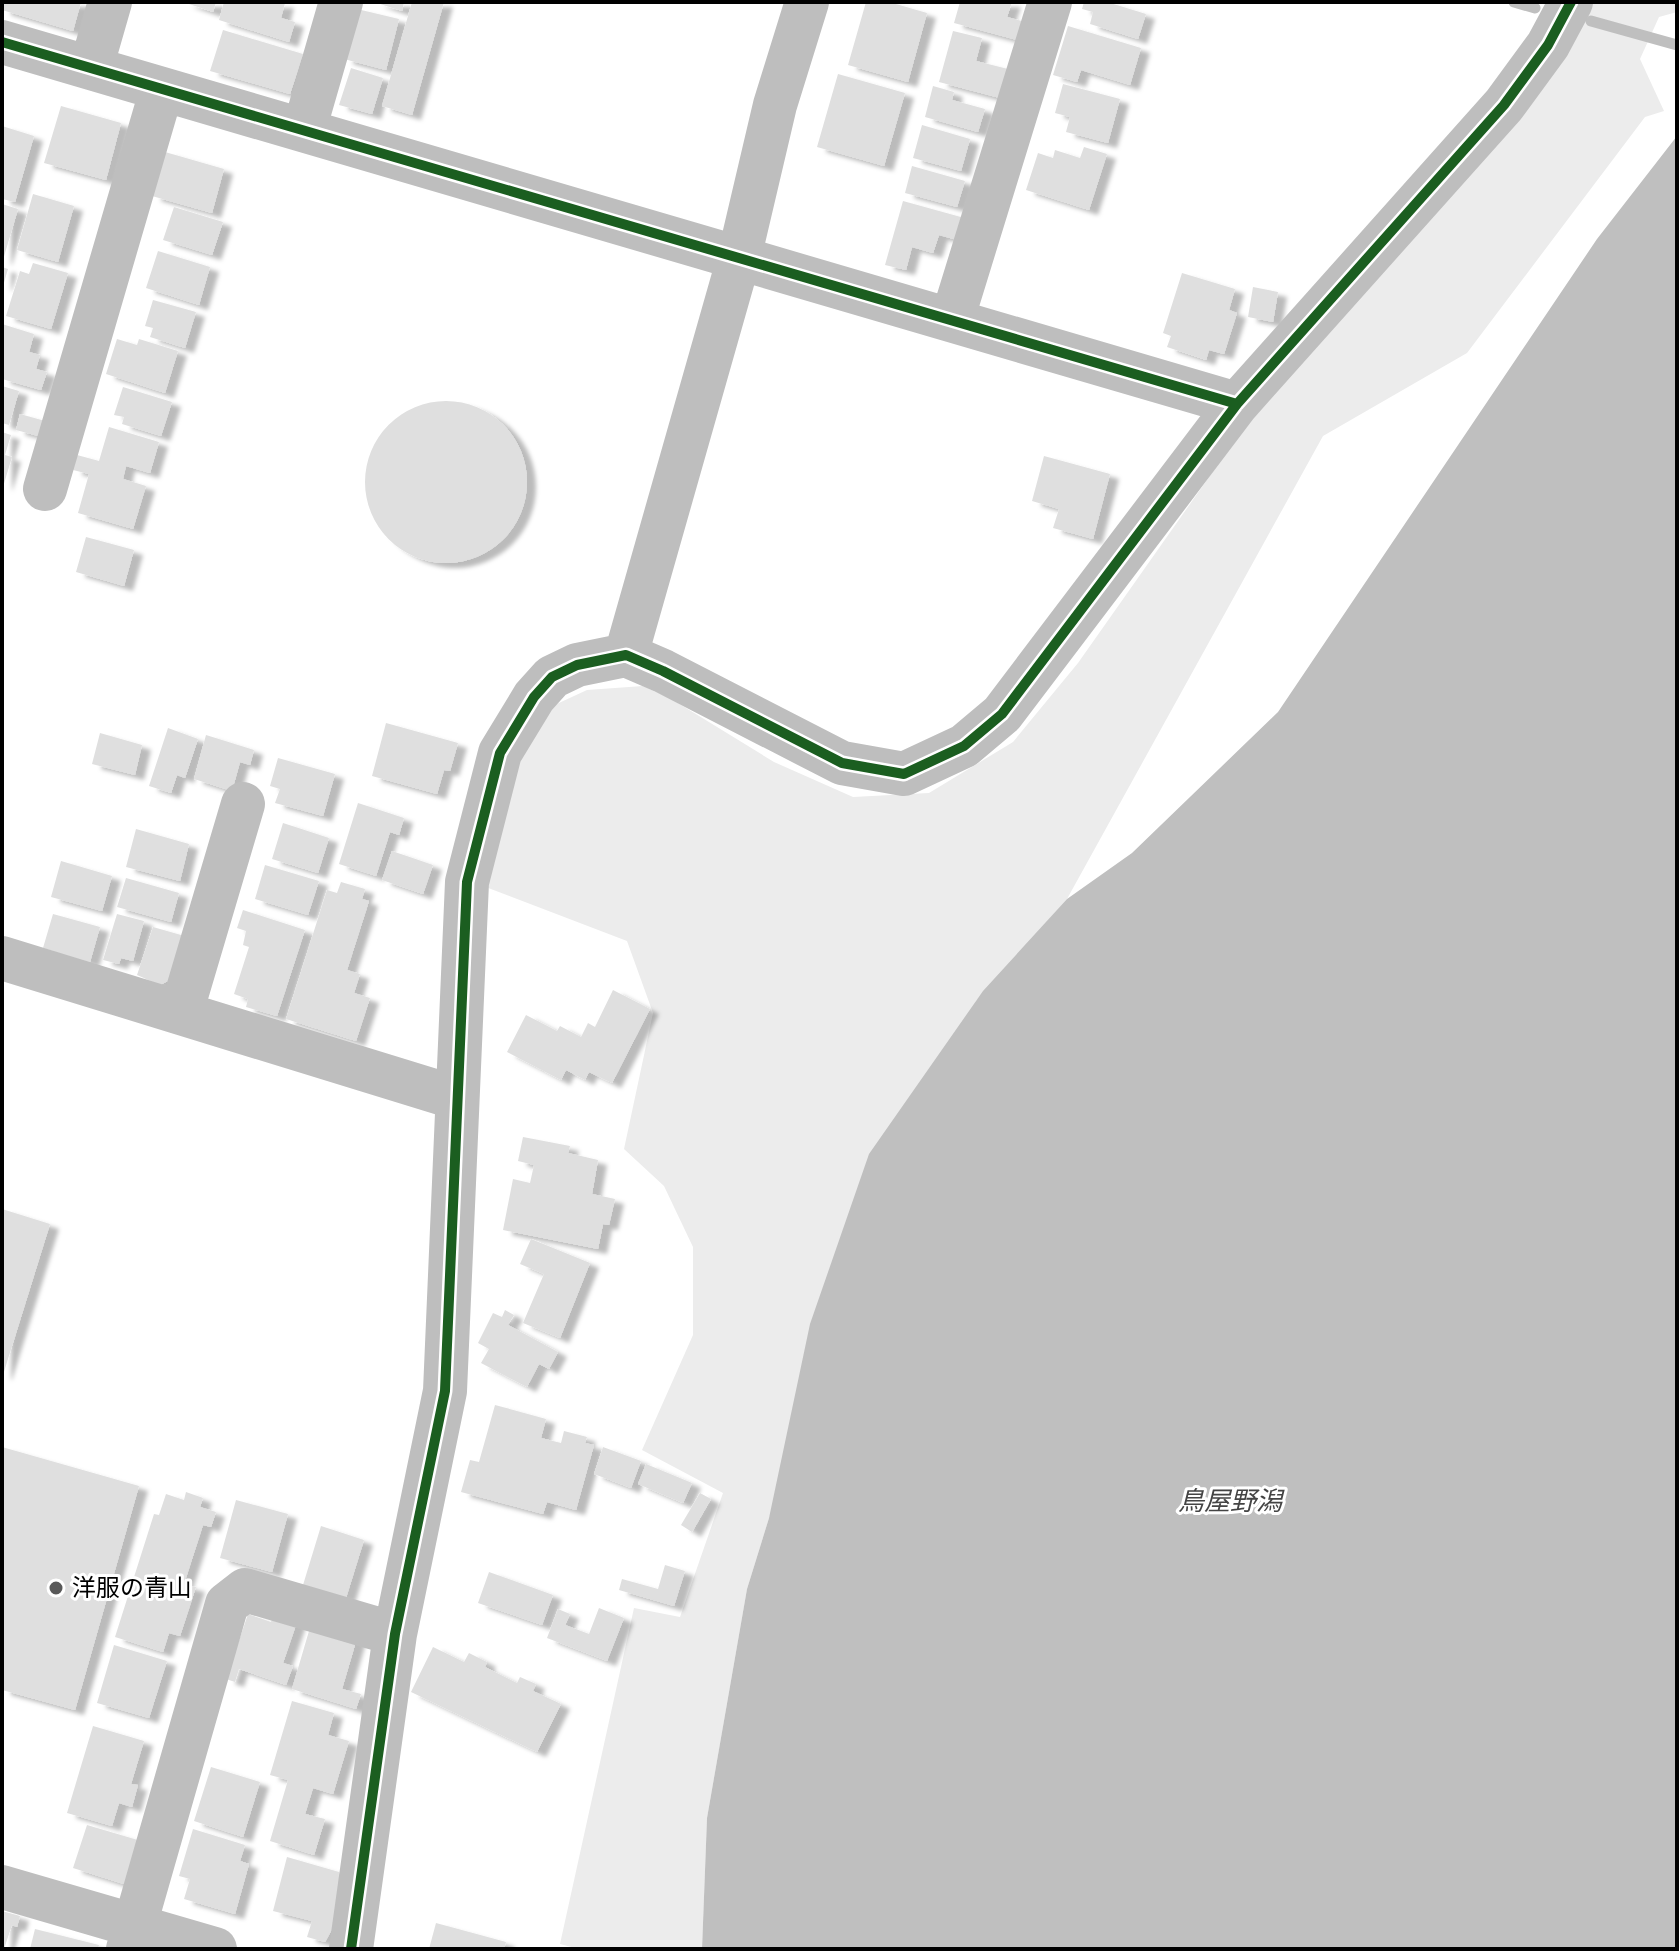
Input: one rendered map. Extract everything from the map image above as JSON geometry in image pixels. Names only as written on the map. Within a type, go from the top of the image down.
[{"type":"street","points":[[91,68],[110,2]]},
{"type":"street","points":[[304,130],[341,2]]},
{"type":"street","points":[[626,655],[739,258],[775,105],[807,2]]},
{"type":"street","points":[[952,320],[1050,2]]},
{"type":"street","points":[[351,1949],[395,1634],[445,1391],[467,882],[500,753],[534,697],[552,677],[577,665],[626,655],[842,763],[904,774],[964,746],[1002,714],[1237,404],[1504,105],[1548,45],[1571,2]]},
{"type":"street","points":[[2,42],[1237,404]]},
{"type":"street","points":[[45,489],[162,89]]},
{"type":"street","points":[[181,1013],[243,804]]},
{"type":"street","points":[[2,958],[457,1098]]},
{"type":"street","points":[[132,1937],[227,1604],[245,1590],[395,1634]]},
{"type":"street","points":[[2,1887],[132,1937],[215,1949]]},
{"type":"shaded area","points":[[1588,2],[1677,2],[1677,12],[1659,17],[1640,59],[1664,111],[1645,117],[1467,353],[1323,436],[1067,899],[976,1001],[769,1518],[747,1589],[707,1818],[702,1949],[579,1949],[560,1944],[634,1608],[680,1617],[723,1493],[642,1450],[693,1335],[693,1247],[664,1186],[624,1149],[653,1013],[627,941],[483,886],[517,766],[548,708],[587,690],[643,686],[673,700],[774,762],[853,797],[929,793],[1013,742],[1078,663],[1264,399]]},
{"type":"water","name":"鳥屋野潟","points":[[1677,136],[1677,1949],[702,1949],[707,1818],[747,1589],[769,1518],[810,1324],[869,1154],[983,991],[1067,899],[1132,853],[1278,712],[1597,239]]},
{"type":"building","points":[[2,2],[81,2],[73,31],[2,10]]},
{"type":"building","points":[[183,2],[216,2],[213,12]]},
{"type":"building","points":[[224,2],[285,3],[281,18],[295,22],[289,42],[219,20]]},
{"type":"building","points":[[374,2],[404,2],[402,11]]},
{"type":"building","points":[[412,2],[444,2],[412,115],[382,106]]},
{"type":"building","points":[[866,2],[889,2],[927,13],[908,82],[848,65]]},
{"type":"building","points":[[960,2],[1012,2],[1007,17],[1029,23],[1024,42],[954,23]]},
{"type":"building","points":[[1084,2],[1107,2],[1146,14],[1138,39],[1090,24],[1093,12],[1082,9]]},
{"type":"building","points":[[357,9],[399,19],[386,70],[344,59]]},
{"type":"building","points":[[1068,26],[1141,48],[1130,85],[1081,70],[1077,82],[1053,75]]},
{"type":"building","points":[[223,30],[303,54],[290,94],[210,71]]},
{"type":"building","points":[[953,31],[982,38],[976,61],[1008,69],[1000,98],[939,82]]},
{"type":"building","points":[[351,68],[383,78],[372,114],[339,105]]},
{"type":"building","points":[[838,74],[905,93],[884,166],[817,147]]},
{"type":"building","points":[[1063,84],[1120,99],[1108,143],[1066,132],[1070,117],[1055,113]]},
{"type":"building","points":[[933,86],[954,92],[952,100],[985,109],[978,132],[925,117]]},
{"type":"building","points":[[61,106],[121,123],[106,180],[44,163]]},
{"type":"building","points":[[922,125],[970,139],[961,171],[913,158]]},
{"type":"building","points":[[2,126],[34,136],[15,202],[2,199]]},
{"type":"building","points":[[1084,147],[1107,154],[1089,210],[1026,190],[1038,153],[1053,158],[1055,150],[1080,158]]},
{"type":"building","points":[[165,152],[224,169],[212,213],[152,196]]},
{"type":"building","points":[[912,166],[965,181],[957,207],[905,193]]},
{"type":"building","points":[[33,194],[74,206],[58,262],[17,250]]},
{"type":"building","points":[[903,201],[968,219],[961,241],[939,235],[933,253],[912,247],[906,270],[885,265]]},
{"type":"building","points":[[2,204],[18,209],[3,260],[2,260]]},
{"type":"building","points":[[174,207],[223,222],[212,255],[163,240]]},
{"type":"building","points":[[158,251],[210,267],[199,305],[146,288]]},
{"type":"building","points":[[33,263],[68,273],[51,329],[6,316],[20,271],[29,274]]},
{"type":"building","points":[[2,267],[8,269],[3,286],[2,286]]},
{"type":"building","points":[[1182,273],[1235,289],[1229,310],[1237,313],[1224,354],[1209,350],[1206,360],[1167,347],[1171,336],[1163,333]]},
{"type":"building","points":[[1253,287],[1278,292],[1273,322],[1248,317]]},
{"type":"building","points":[[153,300],[196,312],[185,348],[150,337],[153,328],[145,326]]},
{"type":"building","points":[[2,324],[34,334],[29,352],[40,355],[36,369],[47,372],[41,390],[2,379]]},
{"type":"building","points":[[117,339],[137,345],[139,339],[178,351],[165,393],[106,374]]},
{"type":"building","points":[[2,386],[19,391],[9,425],[2,423]]},
{"type":"building","points":[[123,387],[172,402],[161,436],[122,424],[124,417],[114,415]]},
{"type":"building","points":[[446,401],[477,408],[503,425],[520,451],[527,482],[520,513],[503,539],[477,556],[446,563],[415,556],[389,539],[372,513],[365,482],[372,451],[389,425],[415,408]]},
{"type":"building","points":[[20,414],[45,421],[42,437],[16,430]]},
{"type":"building","points":[[109,427],[159,442],[150,473],[126,466],[123,479],[146,486],[133,529],[78,513],[89,474],[73,470],[77,455],[99,461]]},
{"type":"building","points":[[2,432],[11,435],[5,455],[12,457],[3,487]]},
{"type":"building","points":[[1044,456],[1110,474],[1093,539],[1053,528],[1059,509],[1032,501]]},
{"type":"building","points":[[86,537],[134,550],[124,586],[76,572]]},
{"type":"building","points":[[386,723],[458,743],[450,771],[444,770],[437,794],[372,776]]},
{"type":"building","points":[[168,728],[198,739],[185,778],[177,775],[171,793],[149,786]]},
{"type":"building","points":[[100,733],[142,745],[135,775],[92,764]]},
{"type":"building","points":[[206,735],[254,750],[250,765],[240,762],[232,791],[194,779]]},
{"type":"building","points":[[278,758],[335,774],[323,816],[275,803],[280,789],[270,786]]},
{"type":"building","points":[[358,803],[404,818],[399,835],[390,832],[376,876],[339,864]]},
{"type":"building","points":[[283,823],[329,838],[318,873],[272,859]]},
{"type":"building","points":[[136,829],[189,844],[180,881],[126,867]]},
{"type":"building","points":[[392,851],[433,865],[423,894],[382,880]]},
{"type":"building","points":[[61,861],[112,876],[102,911],[51,897]]},
{"type":"building","points":[[265,865],[319,881],[308,915],[255,899]]},
{"type":"building","points":[[126,878],[179,893],[171,922],[117,907]]},
{"type":"building","points":[[341,882],[365,889],[362,899],[369,901],[347,970],[360,974],[354,993],[370,998],[356,1041],[286,1019],[327,890],[337,893]]},
{"type":"building","points":[[243,910],[305,930],[277,1016],[246,1007],[248,999],[234,994],[249,947],[243,945],[246,931],[237,928]]},
{"type":"building","points":[[53,914],[100,927],[90,962],[43,948]]},
{"type":"building","points":[[117,914],[144,921],[133,961],[121,958],[119,964],[103,960]]},
{"type":"building","points":[[153,927],[188,937],[176,977],[160,985],[137,975]]},
{"type":"building","points":[[613,990],[650,1009],[612,1083],[589,1072],[585,1080],[566,1070],[561,1080],[507,1052],[526,1015],[557,1031],[560,1026],[581,1037],[588,1023],[595,1027]]},
{"type":"building","points":[[523,1137],[570,1146],[568,1153],[598,1160],[592,1194],[615,1199],[609,1225],[603,1224],[598,1249],[503,1230],[513,1179],[530,1183],[534,1165],[518,1161]]},
{"type":"building","points":[[2,1209],[50,1224],[3,1375],[2,1375]]},
{"type":"building","points":[[531,1239],[590,1263],[560,1338],[523,1323],[544,1274],[520,1264]]},
{"type":"building","points":[[505,1310],[514,1315],[508,1325],[558,1352],[549,1369],[539,1364],[527,1387],[481,1363],[489,1349],[478,1343],[493,1313],[502,1317]]},
{"type":"building","points":[[495,1405],[546,1419],[541,1438],[561,1443],[564,1431],[587,1437],[585,1443],[594,1445],[576,1510],[547,1502],[543,1514],[461,1492],[470,1460],[479,1462]]},
{"type":"building","name":"洋服の青山","points":[[2,1447],[139,1486],[75,1710],[2,1690]]},
{"type":"building","points":[[603,1447],[641,1461],[631,1488],[594,1474]]},
{"type":"building","points":[[646,1464],[692,1483],[683,1503],[638,1484]]},
{"type":"building","points":[[186,1492],[203,1498],[200,1507],[216,1512],[211,1527],[203,1525],[184,1584],[196,1587],[180,1636],[169,1633],[163,1652],[115,1637],[154,1514],[159,1515],[166,1494],[184,1500]]},
{"type":"building","points":[[700,1493],[711,1499],[692,1532],[681,1525]]},
{"type":"building","points":[[236,1500],[288,1514],[272,1572],[220,1558]]},
{"type":"building","points":[[321,1526],[364,1540],[346,1598],[303,1585]]},
{"type":"building","points":[[665,1565],[685,1571],[674,1606],[619,1590],[622,1579],[658,1589]]},
{"type":"building","points":[[489,1572],[553,1595],[542,1625],[478,1603]]},
{"type":"building","points":[[599,1608],[624,1618],[607,1661],[547,1638],[558,1609],[570,1614],[565,1625],[589,1634]]},
{"type":"building","points":[[275,1611],[298,1619],[283,1663],[293,1666],[286,1685],[239,1669],[235,1682],[226,1679],[248,1614],[271,1622]]},
{"type":"building","points":[[311,1624],[357,1638],[342,1689],[361,1694],[356,1709],[292,1689]]},
{"type":"building","points":[[114,1645],[167,1661],[149,1718],[97,1703]]},
{"type":"building","points":[[433,1647],[464,1662],[469,1653],[487,1662],[485,1667],[517,1683],[520,1677],[536,1684],[533,1691],[561,1704],[537,1752],[411,1692]]},
{"type":"building","points":[[292,1701],[334,1713],[328,1735],[349,1741],[333,1794],[313,1788],[305,1814],[325,1819],[314,1855],[270,1841],[288,1780],[270,1775]]},
{"type":"building","points":[[93,1726],[144,1741],[131,1784],[138,1785],[132,1807],[119,1803],[112,1826],[67,1813]]},
{"type":"building","points":[[211,1767],[260,1782],[243,1837],[194,1821]]},
{"type":"building","points":[[87,1825],[141,1841],[127,1885],[73,1868]]},
{"type":"building","points":[[193,1829],[245,1845],[240,1861],[249,1864],[235,1914],[184,1899],[190,1879],[179,1876]]},
{"type":"building","points":[[287,1857],[339,1872],[336,1922],[325,1942],[307,1937],[312,1921],[273,1911]]},
{"type":"building","points":[[2,1911],[20,1916],[17,1927],[12,1925],[4,1949],[2,1949]]},
{"type":"building","points":[[436,1923],[506,1942],[504,1949],[429,1949]]},
{"type":"building","points":[[35,1929],[99,1945],[98,1949],[30,1949]]},
{"type":"waterway","points":[[1514,2],[1535,8]]},
{"type":"waterway","points":[[1591,21],[1677,45]]},
{"type":"cycle path","points":[[351,1949],[395,1634],[445,1391],[467,882],[500,753],[534,697],[552,677],[577,665],[626,655],[842,763],[904,774],[964,746],[1002,714],[1237,404],[1504,105],[1548,45],[1571,2]]},
{"type":"cycle path","points":[[2,42],[1237,404]]},
{"type":"place","name":"洋服の青山","points":[[56,1588]]}]
